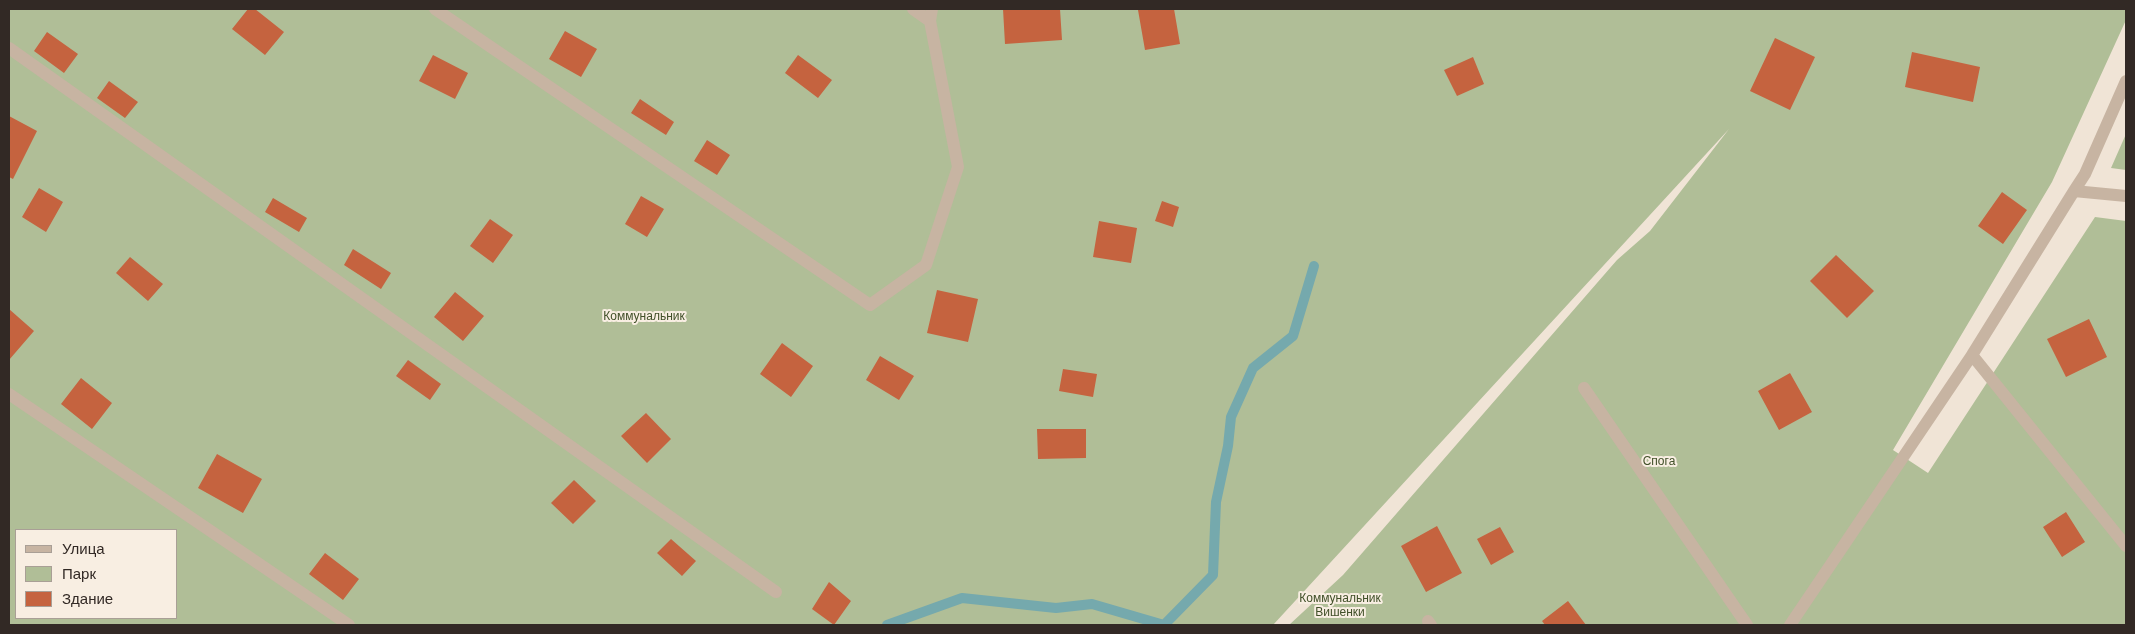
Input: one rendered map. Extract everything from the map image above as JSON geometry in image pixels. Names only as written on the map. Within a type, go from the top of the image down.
[{"type":"lane","points":[[434,9],[870,305],[926,265],[958,166],[931,15],[913,9]]},
{"type":"lane","points":[[9,48],[776,592]]},
{"type":"lane","points":[[1790,625],[1972,355],[2085,174],[2126,80]]},
{"type":"lane","points":[[2074,191],[2126,196]]},
{"type":"lane","points":[[1972,355],[2126,546]]},
{"type":"lane","points":[[1584,388],[1747,625]]},
{"type":"lane","points":[[9,394],[349,625]]},
{"type":"green space","points":[[9,9],[2126,9],[2126,20],[2052,182],[1893,450],[1928,473],[2095,217],[2126,221],[2126,625],[1289,625],[1343,575],[1617,260],[1650,231],[1729,129],[1273,625],[9,625]]},
{"type":"green space","points":[[2126,134],[2126,170],[2111,168]]},
{"type":"building","points":[[248,9],[255,9],[284,32],[265,55],[232,29]]},
{"type":"building","points":[[1003,9],[1060,9],[1062,40],[1005,44]]},
{"type":"building","points":[[1174,9],[1180,44],[1145,50],[1138,10]]},
{"type":"building","points":[[565,31],[597,49],[581,77],[549,59]]},
{"type":"building","points":[[47,32],[78,54],[64,73],[34,51]]},
{"type":"building","points":[[1775,38],[1815,57],[1790,110],[1750,91]]},
{"type":"building","points":[[1912,52],[1980,67],[1973,102],[1905,87]]},
{"type":"building","points":[[433,55],[468,73],[455,99],[419,81]]},
{"type":"building","points":[[798,55],[832,80],[818,98],[785,73]]},
{"type":"building","points":[[1473,57],[1484,84],[1457,96],[1444,70]]},
{"type":"building","points":[[109,81],[138,102],[125,118],[97,98]]},
{"type":"building","points":[[640,99],[674,122],[666,135],[631,113]]},
{"type":"building","points":[[9,116],[37,131],[13,179],[9,177]]},
{"type":"building","points":[[707,140],[730,155],[717,175],[694,161]]},
{"type":"building","points":[[39,188],[63,202],[46,232],[22,217]]},
{"type":"building","points":[[2002,192],[2027,210],[2003,244],[1978,226]]},
{"type":"building","points":[[641,196],[664,209],[647,237],[625,224]]},
{"type":"building","points":[[273,198],[307,218],[299,232],[265,212]]},
{"type":"building","points":[[1162,201],[1179,207],[1173,227],[1155,221]]},
{"type":"building","points":[[490,219],[513,235],[493,263],[470,246]]},
{"type":"building","points":[[1099,221],[1137,228],[1131,263],[1093,257]]},
{"type":"building","points":[[353,249],[391,273],[381,289],[344,265]]},
{"type":"building","points":[[1836,255],[1874,291],[1847,318],[1810,281]]},
{"type":"building","points":[[130,257],[163,284],[148,301],[116,273]]},
{"type":"building","points":[[937,290],[978,299],[968,342],[927,333]]},
{"type":"building","points":[[455,292],[484,316],[463,341],[434,317]]},
{"type":"building","points":[[9,309],[34,331],[9,360]]},
{"type":"building","points":[[2089,319],[2107,357],[2066,377],[2047,339]]},
{"type":"building","points":[[782,343],[813,366],[791,397],[760,374]]},
{"type":"building","points":[[880,356],[914,376],[899,400],[866,380]]},
{"type":"building","points":[[408,360],[441,384],[430,400],[396,376]]},
{"type":"building","points":[[1063,369],[1097,374],[1093,397],[1059,391]]},
{"type":"building","points":[[1790,373],[1812,412],[1779,430],[1758,391]]},
{"type":"building","points":[[81,378],[112,403],[92,429],[61,404]]},
{"type":"building","points":[[646,413],[671,439],[647,463],[621,436]]},
{"type":"building","points":[[1037,429],[1086,429],[1086,458],[1038,459]]},
{"type":"building","points":[[217,454],[262,479],[243,513],[198,488]]},
{"type":"building","points":[[574,480],[596,501],[573,524],[551,503]]},
{"type":"building","points":[[2066,512],[2085,542],[2062,557],[2043,527]]},
{"type":"building","points":[[1437,526],[1462,573],[1426,592],[1401,546]]},
{"type":"building","points":[[1500,527],[1514,552],[1491,565],[1477,539]]},
{"type":"building","points":[[671,539],[696,561],[682,576],[657,553]]},
{"type":"building","points":[[325,553],[359,579],[343,600],[309,574]]},
{"type":"building","points":[[829,582],[851,601],[834,625],[812,609]]},
{"type":"building","points":[[1568,601],[1586,625],[1545,625],[1542,621]]},
{"type":"waterway","points":[[887,625],[962,598],[1056,608],[1092,604],[1164,625],[1213,575],[1216,502],[1228,446],[1231,417],[1253,368],[1293,336],[1314,266]]},
{"type":"park label","name":"Коммунальник","points":[[644,317]]},
{"type":"park label","name":"Спога","points":[[1659,462]]},
{"type":"park label","name":"Коммунальник Вишенки","points":[[1340,606]]}]
